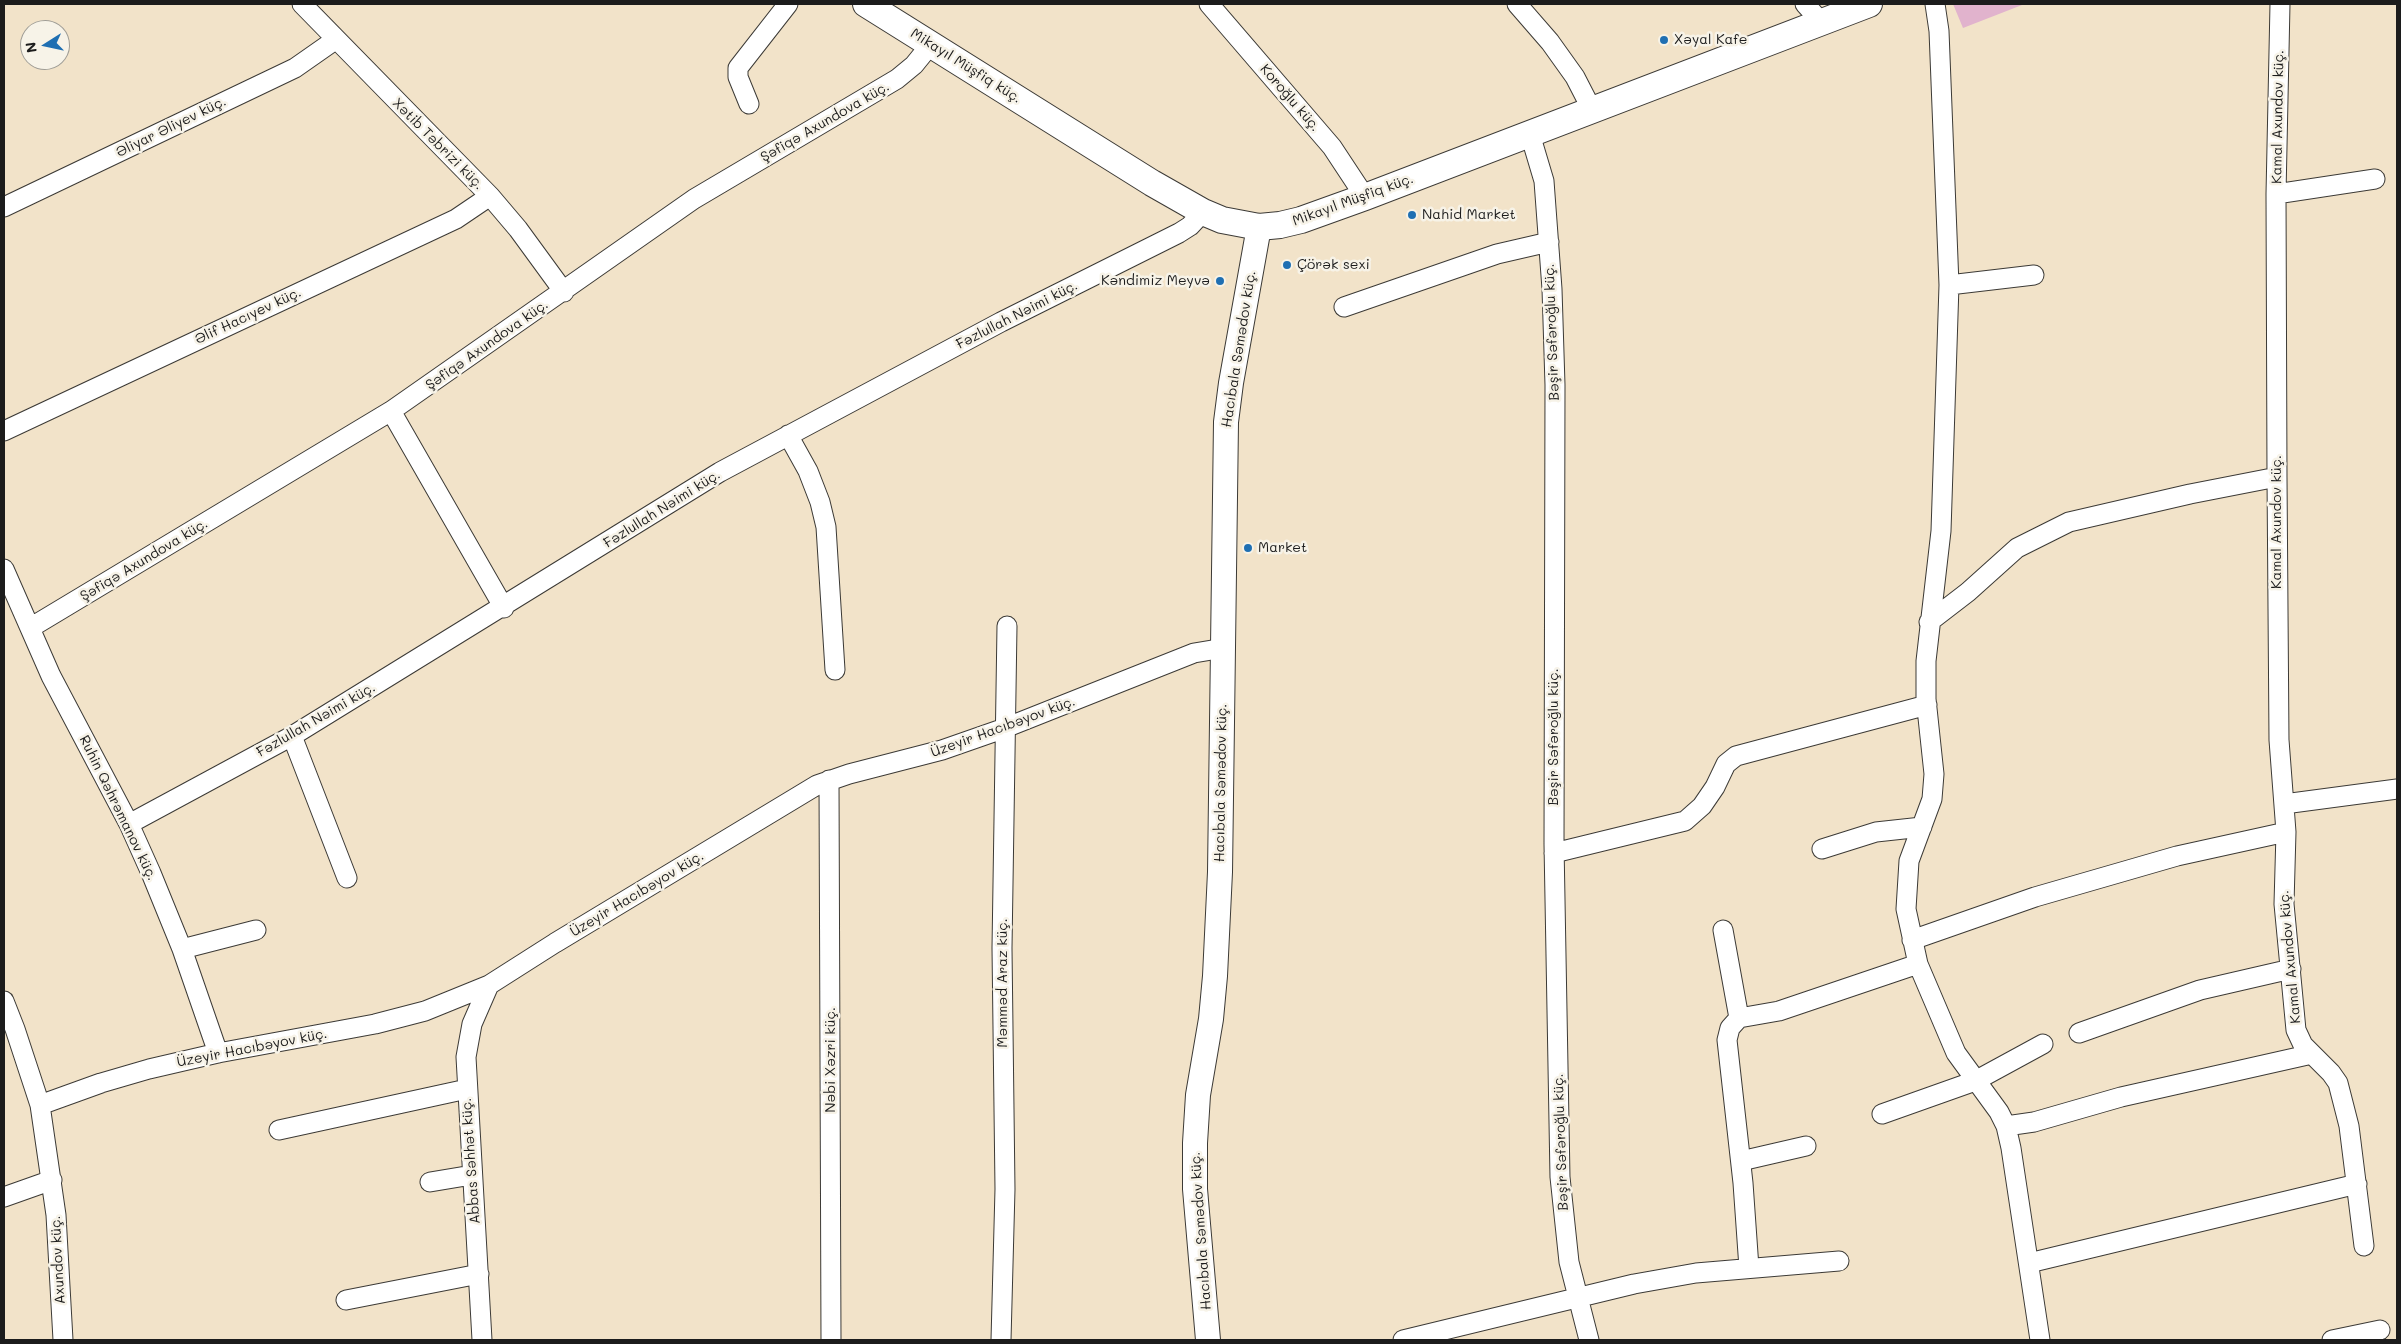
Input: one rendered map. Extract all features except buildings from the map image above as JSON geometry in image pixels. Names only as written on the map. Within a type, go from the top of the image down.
[{"type":"main road","name":"Mikayıl Müşfiq küç.","points":[[866,4],[1152,183],[1203,212],[1222,220],[1259,226],[1280,225],[1301,220],[1530,134],[1592,110],[1814,14],[1869,4]]},
{"type":"street","name":"Xətib Təbrizi küç.","points":[[302,4],[335,40],[490,196],[518,229],[564,292]]},
{"type":"street","points":[[749,104],[738,77],[738,68],[788,4]]},
{"type":"street","name":"Koroğlu küç.","points":[[1209,4],[1332,147],[1365,197]]},
{"type":"street","points":[[1517,4],[1550,42],[1575,77],[1592,110]]},
{"type":"street","points":[[1935,4],[1939,31],[1949,285],[1941,531],[1926,661],[1927,705],[1934,774],[1932,799],[1909,861],[1906,909],[1918,964],[1956,1053],[1999,1112],[2006,1126],[2029,1263],[2038,1340]]},
{"type":"street","name":"Kamal Axundov küç.","points":[[2280,4],[2276,194],[2279,740],[2286,832],[2284,904],[2290,970],[2299,1040],[2312,1054]]},
{"type":"street","name":"Əliyar Əliyev küç.","points":[[4,207],[295,68],[335,40]]},
{"type":"street","name":"Şəfiqə Axundova küç.","points":[[30,628],[391,411],[564,292],[694,199],[897,79],[914,65],[931,44]]},
{"type":"street","name":"Bəşir Səfəroğlu küç.","points":[[1530,134],[1544,181],[1550,242],[1555,385],[1554,853],[1560,1177],[1569,1262],[1589,1340]]},
{"type":"street","points":[[2276,194],[2375,179]]},
{"type":"street","name":"Əlif Hacıyev küç.","points":[[4,431],[456,219],[490,196]]},
{"type":"street","name":"Fəzlullah Nəimi küç.","points":[[129,824],[292,736],[504,608],[720,472],[1001,322],[1179,233],[1190,226],[1203,212]]},
{"type":"street","name":"Hacıbala Səmədov küç.","points":[[1208,1340],[1195,1189],[1195,1143],[1198,1095],[1211,1019],[1215,976],[1220,872],[1226,422],[1231,383],[1259,226]]},
{"type":"street","points":[[1344,308],[1497,254],[1550,242]]},
{"type":"street","points":[[1949,285],[2034,275]]},
{"type":"street","points":[[391,411],[504,608]]},
{"type":"street","points":[[788,435],[808,471],[820,502],[826,527],[835,670]]},
{"type":"street","points":[[1929,622],[1968,592],[2018,548],[2069,522],[2190,494],[2277,477]]},
{"type":"street","name":"Ruhin Qəhrəmanov küç.","points":[[4,569],[51,676],[129,824],[182,950],[218,1053]]},
{"type":"street","name":"Məmməd Araz küç.","points":[[1001,1340],[1005,1189],[1002,948],[1007,626]]},
{"type":"street","name":"Üzeyir Hacıbəyov küç.","points":[[40,1105],[141,1071],[218,1053],[375,1024],[425,1011],[489,985],[801,794],[828,780],[942,750],[1005,728],[1194,653],[1224,648]]},
{"type":"street","points":[[1554,853],[1685,820],[1702,806],[1715,787],[1726,764],[1736,756],[1927,705]]},
{"type":"street","points":[[292,736],[347,878]]},
{"type":"street","name":"Nəbi Xəzri küç.","points":[[828,780],[830,1340]]},
{"type":"street","points":[[2284,804],[2397,789]]},
{"type":"street","points":[[1822,849],[1876,832],[1922,827]]},
{"type":"street","points":[[1912,940],[2035,897],[2177,856],[2286,832]]},
{"type":"street","points":[[182,950],[256,930]]},
{"type":"street","points":[[1723,930],[1739,1018]]},
{"type":"street","points":[[1749,1268],[1741,1161],[1727,1040],[1730,1028],[1739,1018],[1780,1012],[1918,964]]},
{"type":"street","points":[[2079,1032],[2200,990],[2290,970]]},
{"type":"street","name":"Abbas Səhhət küç.","points":[[482,1340],[480,1274],[472,1175],[466,1057],[472,1024],[489,985]]},
{"type":"street","points":[[4,1001],[40,1105]]},
{"type":"street","points":[[1882,1114],[1975,1081],[2043,1044]]},
{"type":"street","points":[[2006,1126],[2034,1122],[2122,1097],[2312,1054],[2338,1083],[2349,1126],[2364,1246]]},
{"type":"street","points":[[279,1130],[467,1089]]},
{"type":"street","name":"Axundov küç.","points":[[40,1105],[56,1215],[63,1340]]},
{"type":"street","points":[[1741,1161],[1806,1146]]},
{"type":"street","points":[[430,1182],[472,1175]]},
{"type":"street","points":[[4,1198],[52,1180]]},
{"type":"street","points":[[2029,1263],[2357,1184]]},
{"type":"street","points":[[1403,1340],[1479,1332],[1578,1298],[1696,1272],[1839,1261]]},
{"type":"street","points":[[346,1300],[480,1274]]},
{"type":"street","points":[[2332,1340],[2380,1330]]},
{"type":"place","name":"Xəyal Kafe","points":[[1664,40]]},
{"type":"place","name":"Nahid Market","points":[[1412,215]]},
{"type":"place","name":"Çörək sexi","points":[[1287,265]]},
{"type":"place","name":"Kəndimiz Meyvə","points":[[1220,281]]},
{"type":"place","name":"Market","points":[[1248,548]]}]
